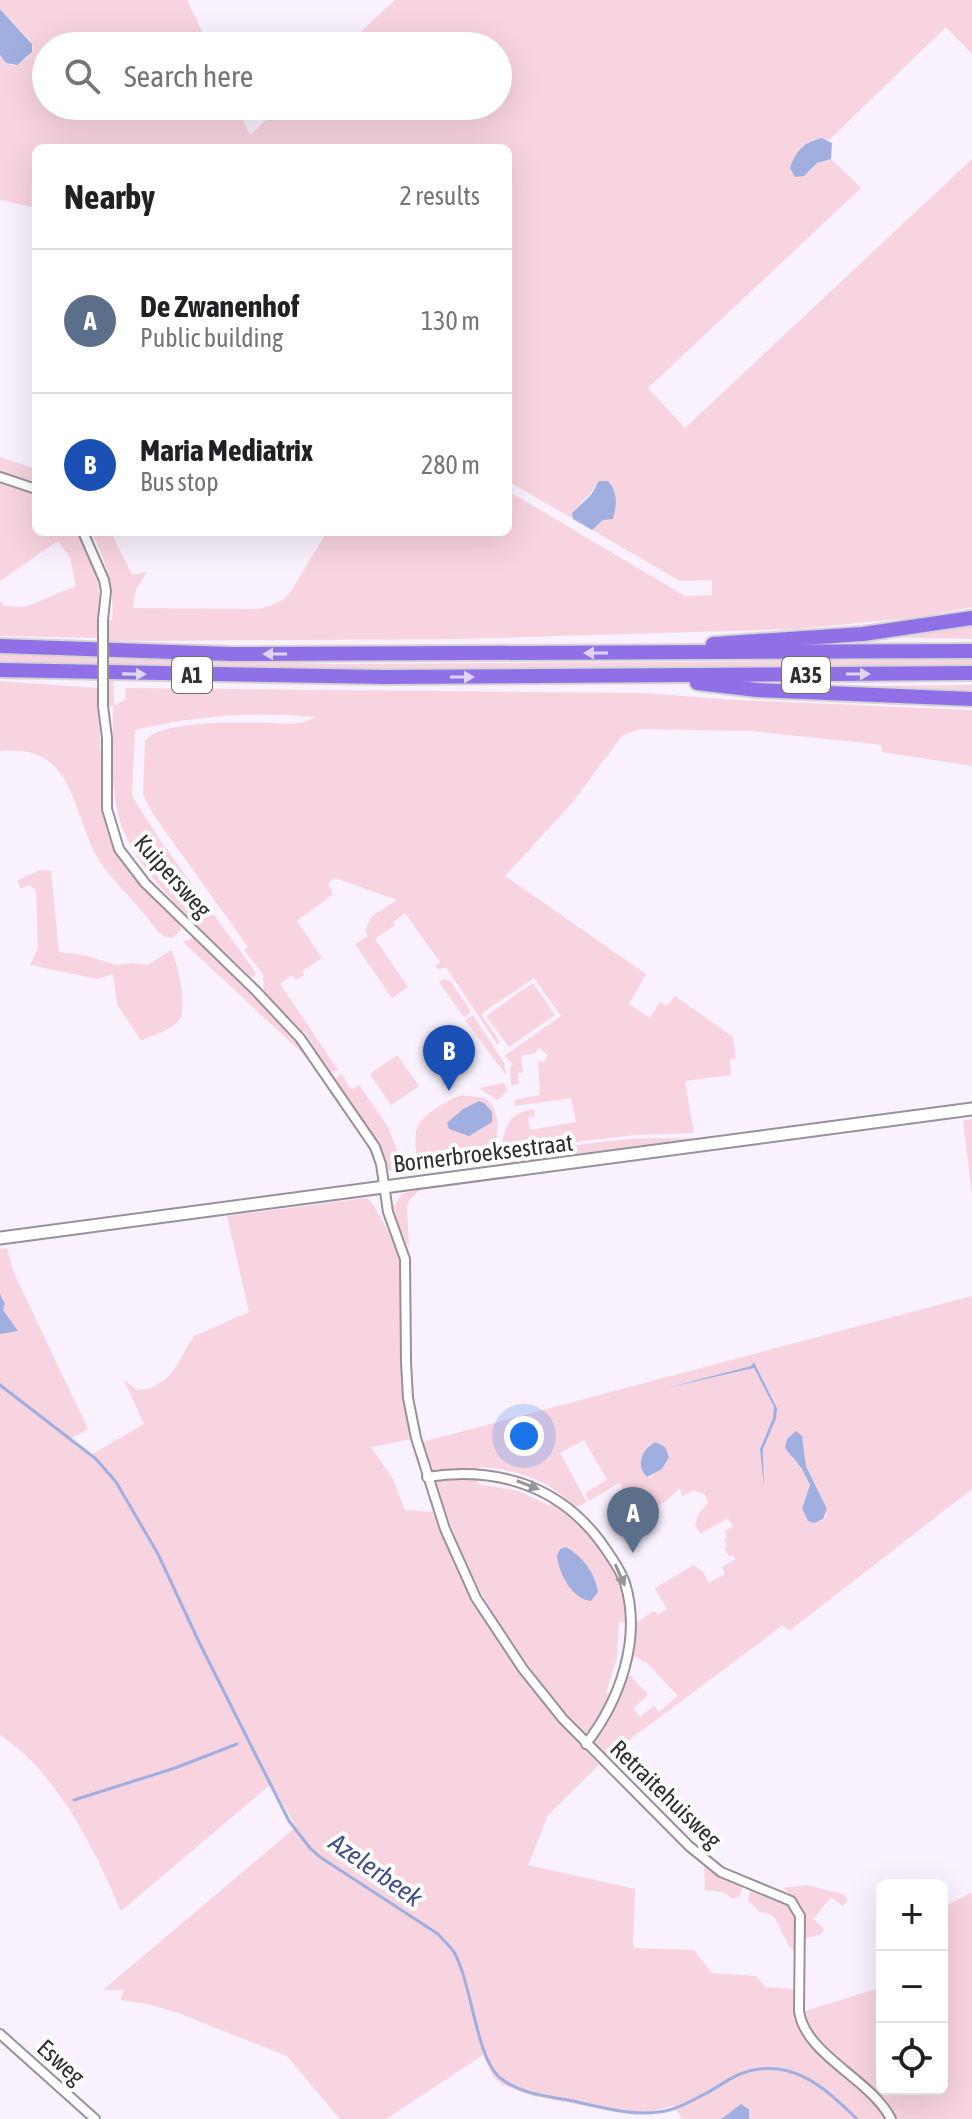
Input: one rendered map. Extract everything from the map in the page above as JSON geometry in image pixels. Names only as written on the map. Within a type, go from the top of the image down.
[{"type":"highway","name":"A1","points":[[0,646],[231,654],[674,653],[705,644],[821,638],[972,618]]},
{"type":"highway","name":"A35","points":[[674,653],[972,651]]},
{"type":"highway","name":"A1","points":[[0,670],[281,676],[640,676],[757,690],[972,699]]},
{"type":"highway","name":"A35","points":[[640,676],[972,673]]},
{"type":"main road","name":"Bornerbroeksestraat","points":[[0,1238],[972,1109]]},
{"type":"street","points":[[0,477],[32,488]]},
{"type":"street","name":"Kuipersweg","points":[[85,536],[106,591],[103,706],[107,738],[107,809],[119,849],[145,883],[300,1038],[375,1147],[385,1188]]},
{"type":"street","name":"Retraitehuisweg","points":[[385,1188],[388,1212],[405,1259],[408,1398],[427,1477],[456,1556],[485,1614],[534,1684],[586,1744],[705,1861],[721,1872],[791,1901],[800,1916],[801,2024],[818,2046],[875,2097],[891,2119]]},
{"type":"street","name":"Retraitehuisweg","points":[[427,1477],[490,1475],[522,1481],[541,1490],[575,1513],[592,1531],[617,1568],[625,1584],[628,1606],[629,1637],[625,1665],[612,1704],[586,1744]]},
{"type":"street","name":"Esweg","points":[[0,2034],[95,2119]]},
{"type":"shaded area","points":[[0,0],[187,0],[202,32],[32,32],[32,46],[30,40],[0,9]]},
{"type":"shaded area","points":[[395,0],[972,0],[972,54],[946,27],[829,140],[812,140],[808,173],[817,163],[831,159],[861,188],[648,388],[685,428],[972,159],[972,607],[920,617],[797,629],[460,639],[112,641],[113,659],[339,664],[972,660],[972,666],[966,667],[270,671],[113,667],[114,706],[126,699],[125,688],[644,693],[972,710],[972,766],[882,752],[881,745],[865,743],[751,731],[639,729],[622,736],[572,803],[505,876],[646,974],[629,1004],[650,1018],[660,1002],[667,1006],[675,996],[733,1037],[736,1058],[730,1059],[731,1075],[685,1081],[694,1133],[634,1135],[559,1144],[500,1158],[508,1125],[524,1111],[534,1109],[535,1116],[528,1118],[530,1130],[576,1122],[571,1098],[515,1106],[514,1100],[540,1095],[538,1061],[544,1062],[548,1055],[539,1048],[534,1054],[521,1055],[523,1072],[518,1073],[519,1084],[511,1086],[510,1067],[513,1064],[504,1056],[561,1016],[534,978],[481,1014],[500,1042],[497,1044],[446,967],[435,967],[440,962],[405,913],[393,922],[395,925],[375,939],[408,987],[392,998],[355,944],[368,936],[365,930],[372,916],[397,900],[335,878],[328,883],[333,894],[297,921],[322,958],[302,971],[304,975],[296,980],[292,975],[280,984],[338,1070],[329,1073],[305,1032],[299,1031],[264,993],[263,974],[244,950],[248,947],[153,814],[143,795],[145,741],[154,734],[184,726],[292,724],[315,717],[225,716],[135,730],[132,796],[256,973],[252,978],[157,883],[128,840],[119,818],[114,791],[113,707],[107,706],[106,667],[0,663],[0,653],[106,659],[106,620],[112,620],[111,586],[93,536],[113,536],[132,575],[147,572],[136,590],[133,608],[259,609],[284,599],[325,536],[512,536],[512,493],[685,596],[712,595],[712,580],[680,581],[592,530],[603,520],[613,518],[616,509],[595,486],[575,509],[573,519],[512,483],[512,144],[32,144],[32,207],[0,200],[0,55],[6,63],[14,66],[32,51],[32,120],[243,120],[250,135],[266,120],[512,120],[512,32],[360,32]]},
{"type":"shaded area","points":[[0,457],[32,468],[32,481],[0,471]]},
{"type":"shaded area","points":[[0,482],[32,494],[32,536],[80,536],[92,559],[98,583],[97,638],[0,636],[0,601],[4,606],[25,607],[76,586],[70,558],[58,541],[0,581]]},
{"type":"shaded area","points":[[972,623],[972,639],[877,637]]},
{"type":"shaded area","points":[[0,681],[97,688],[104,809],[110,841],[133,877],[176,917],[181,929],[173,938],[157,931],[100,862],[66,781],[56,767],[42,757],[24,751],[0,751]]},
{"type":"shaded area","points":[[972,685],[972,694],[846,686]]},
{"type":"shaded area","points":[[40,870],[51,871],[59,952],[84,955],[116,965],[148,965],[171,950],[182,995],[182,1013],[177,1023],[141,1041],[117,1004],[113,974],[97,979],[30,965],[38,948],[36,890],[29,885],[20,889],[18,880]]},
{"type":"shaded area","points":[[195,937],[283,1024],[315,1065],[183,942]]},
{"type":"shaded area","points":[[445,979],[451,982],[471,1012],[464,1017],[439,982]]},
{"type":"shaded area","points":[[533,983],[555,1015],[509,1047],[486,1016]]},
{"type":"shaded area","points":[[473,1015],[504,1063],[506,1075],[465,1020]]},
{"type":"shaded area","points":[[397,1055],[419,1086],[391,1105],[370,1074]]},
{"type":"shaded area","points":[[341,1073],[351,1090],[359,1085],[388,1127],[401,1161],[413,1158],[414,1170],[389,1171],[384,1155],[334,1081]]},
{"type":"shaded area","points":[[504,1083],[508,1091],[497,1100],[479,1088]]},
{"type":"shaded area","points":[[462,1095],[485,1098],[495,1111],[498,1127],[493,1160],[419,1170],[415,1140],[419,1125],[435,1109]]},
{"type":"shaded area","points":[[972,1119],[972,1195],[963,1121]]},
{"type":"shaded area","points":[[714,1136],[712,1139],[505,1166],[501,1162],[596,1142]]},
{"type":"shaded area","points":[[420,1190],[409,1200],[407,1207],[409,1248],[393,1207],[403,1193]]},
{"type":"shaded area","points":[[367,1198],[386,1227],[400,1261],[403,1397],[412,1439],[371,1447],[393,1479],[405,1510],[435,1512],[465,1582],[503,1648],[548,1709],[599,1765],[548,1815],[528,1865],[635,1889],[633,1948],[694,1950],[712,1973],[756,1976],[765,1987],[796,1989],[798,2026],[809,2042],[870,2098],[888,2119],[749,2119],[749,2109],[744,2105],[721,2119],[682,2119],[673,2106],[635,2115],[533,2096],[503,2085],[494,2078],[483,2055],[386,2119],[340,2119],[287,2056],[178,2013],[120,2000],[124,1990],[103,1990],[296,1827],[271,1784],[121,1911],[72,1814],[39,1770],[0,1735],[0,1249],[7,1248],[13,1271],[88,1429],[69,1439],[89,1456],[144,1424],[124,1380],[137,1390],[151,1388],[174,1370],[194,1336],[249,1312],[227,1216]]},
{"type":"shaded area","points":[[972,1296],[972,1489],[789,1631],[783,1625],[605,1758],[594,1744],[595,1738],[626,1677],[631,1676],[648,1695],[633,1708],[640,1717],[654,1706],[659,1712],[678,1696],[647,1663],[630,1654],[632,1626],[652,1612],[658,1615],[667,1609],[655,1588],[694,1565],[703,1572],[709,1583],[725,1574],[722,1567],[735,1559],[724,1548],[727,1546],[725,1531],[733,1526],[728,1518],[700,1534],[695,1525],[699,1513],[709,1502],[704,1494],[693,1490],[682,1496],[680,1488],[654,1508],[648,1499],[634,1507],[619,1483],[589,1501],[585,1493],[607,1480],[584,1440],[560,1453],[587,1502],[574,1508],[555,1490],[518,1473],[477,1467],[476,1471],[429,1470],[422,1442]],"holes":[[[754,1362],[775,1403],[776,1419],[763,1449],[765,1486],[761,1446],[773,1418],[774,1407],[754,1368],[662,1389],[752,1366]],[[802,1436],[806,1466],[827,1509],[821,1521],[802,1505],[810,1485],[792,1458]],[[656,1442],[665,1465],[650,1477],[646,1477],[648,1446]]]},
{"type":"shaded area","points":[[478,1476],[478,1484],[519,1491],[550,1506],[552,1498],[593,1538],[622,1586],[627,1623],[619,1622],[617,1657],[606,1693],[614,1696],[590,1733],[582,1734],[527,1663],[489,1607],[466,1562],[436,1484],[439,1479]]},
{"type":"shaded area","points":[[704,1864],[743,1884],[740,1896],[733,1899],[723,1892],[705,1890]]},
{"type":"shaded area","points":[[806,1885],[843,1894],[848,1900],[843,1906],[831,1897],[813,1919],[824,1929],[821,1934],[804,1939],[803,1909],[783,1888]]},
{"type":"shaded area","points":[[750,1890],[766,1896],[767,1893],[793,1909],[797,1922],[796,1952],[788,1945],[775,1918],[760,1912],[748,1901]]},
{"type":"shaded area","points":[[972,1892],[972,2119],[895,2119],[878,2095],[948,2095],[948,1905]]},
{"type":"shaded area","points":[[876,1989],[876,2094],[805,2027],[802,2012]]},
{"type":"water","points":[[0,9],[32,44],[32,52],[17,65],[6,63],[0,55]]},
{"type":"water","points":[[822,138],[832,143],[831,159],[817,163],[804,176],[795,177],[790,168],[798,152],[810,142]]},
{"type":"water","points":[[599,481],[608,481],[611,485],[616,499],[615,509],[613,519],[603,520],[592,530],[573,519],[572,513],[591,495]]},
{"type":"water","points":[[479,1101],[492,1112],[492,1122],[469,1136],[449,1129],[447,1123],[463,1109]]},
{"type":"water","points":[[0,1294],[5,1304],[3,1310],[18,1331],[0,1334]]},
{"type":"water","points":[[754,1362],[777,1408],[776,1419],[763,1449],[764,1487],[760,1449],[773,1418],[774,1407],[754,1368],[662,1389],[751,1366]]},
{"type":"water","points":[[796,1431],[802,1436],[806,1466],[827,1509],[823,1519],[814,1523],[808,1521],[802,1508],[810,1485],[785,1448],[787,1439]]},
{"type":"water","points":[[656,1442],[665,1447],[669,1457],[662,1469],[647,1477],[641,1468],[642,1458],[647,1448]]},
{"type":"water","points":[[566,1547],[583,1561],[594,1578],[598,1592],[591,1601],[572,1591],[560,1570],[557,1556],[560,1549]]},
{"type":"water","points":[[741,2104],[749,2109],[749,2119],[721,2119]]},
{"type":"waterway","name":"Azelerbeek","points":[[0,1385],[96,1459],[116,1482],[158,1554],[289,1821],[320,1857],[438,1934],[452,1950],[465,1982],[479,2037],[491,2067],[499,2077],[514,2087],[532,2093],[613,2110],[647,2113],[681,2106],[740,2074],[758,2069],[775,2069],[805,2077],[857,2119]]},
{"type":"waterway","points":[[74,1800],[175,1768],[237,1744]]},
{"type":"place","name":"Maria Mediatrix","points":[[449,1091]]},
{"type":"place","name":"De Zwanenhof","points":[[633,1553]]}]
